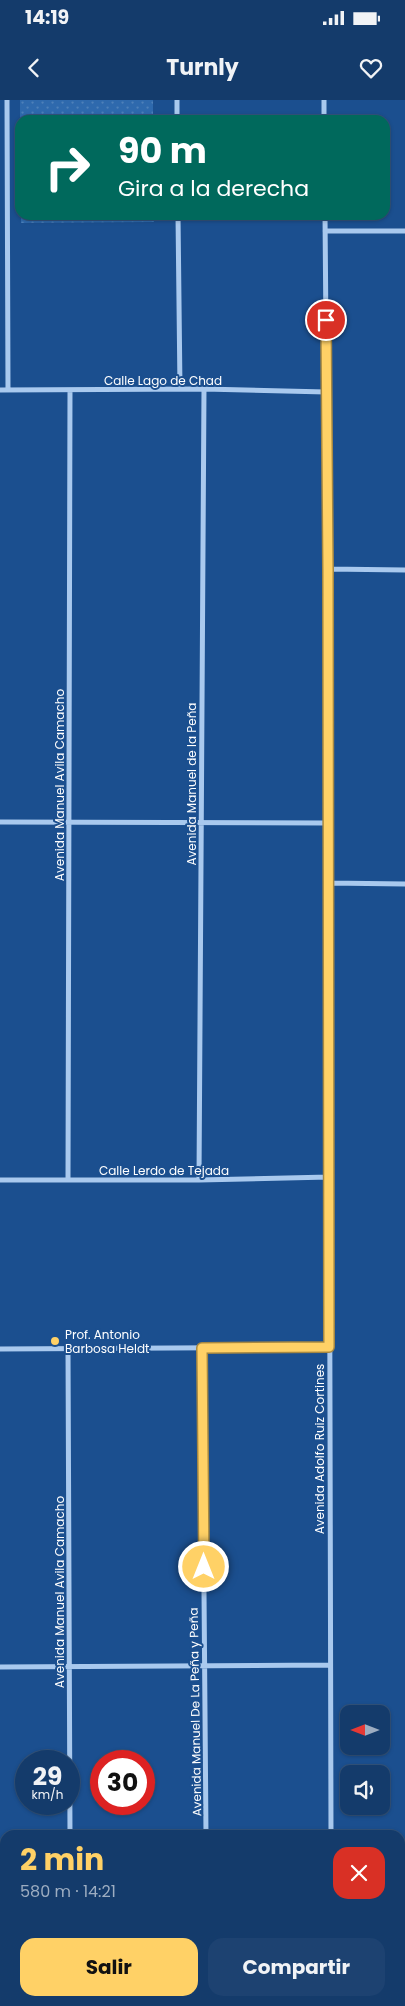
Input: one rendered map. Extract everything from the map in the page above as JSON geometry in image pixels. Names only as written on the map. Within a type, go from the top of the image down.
[{"type":"street","points":[[7,100],[8,390]]},
{"type":"street","points":[[177,100],[177,115]]},
{"type":"street","points":[[324,100],[324,115]]},
{"type":"street","points":[[178,220],[180,389]]},
{"type":"street","name":"Avenida Adolfo Ruiz Cortines","points":[[325,220],[328,569],[331,1830]]},
{"type":"street","points":[[325,231],[405,231]]},
{"type":"street","name":"Calle Lago de Chad","points":[[0,390],[204,389],[326,392]]},
{"type":"street","name":"Avenida Manuel de la Peña","points":[[199,1180],[204,389]]},
{"type":"street","name":"Avenida Manuel Avila Camacho","points":[[68,1180],[70,390]]},
{"type":"street","points":[[328,569],[405,570]]},
{"type":"street","points":[[0,822],[69,821],[200,824],[328,822]]},
{"type":"street","points":[[329,883],[405,884]]},
{"type":"street","name":"Calle Lerdo de Tejada","points":[[0,1180],[329,1178]]},
{"type":"street","points":[[0,1349],[329,1347]]},
{"type":"street","name":"Avenida Manuel Avila Camacho","points":[[68,1348],[70,1830]]},
{"type":"street","name":"Avenida Manuel De La Peña y Peña","points":[[202,1348],[206,1830]]},
{"type":"street","points":[[0,1667],[330,1665]]},
{"type":"shaded area","points":[[20,100],[153,100],[153,115],[20,115]]},
{"type":"shaded area","points":[[21,220],[154,220],[154,222],[21,223]]},
{"type":"place","name":"Prof. Antonio Barbosa Heldt","points":[[55,1341]]},
{"type":"route","points":[[204,1567],[202,1348],[329,1347],[326,320]]}]
